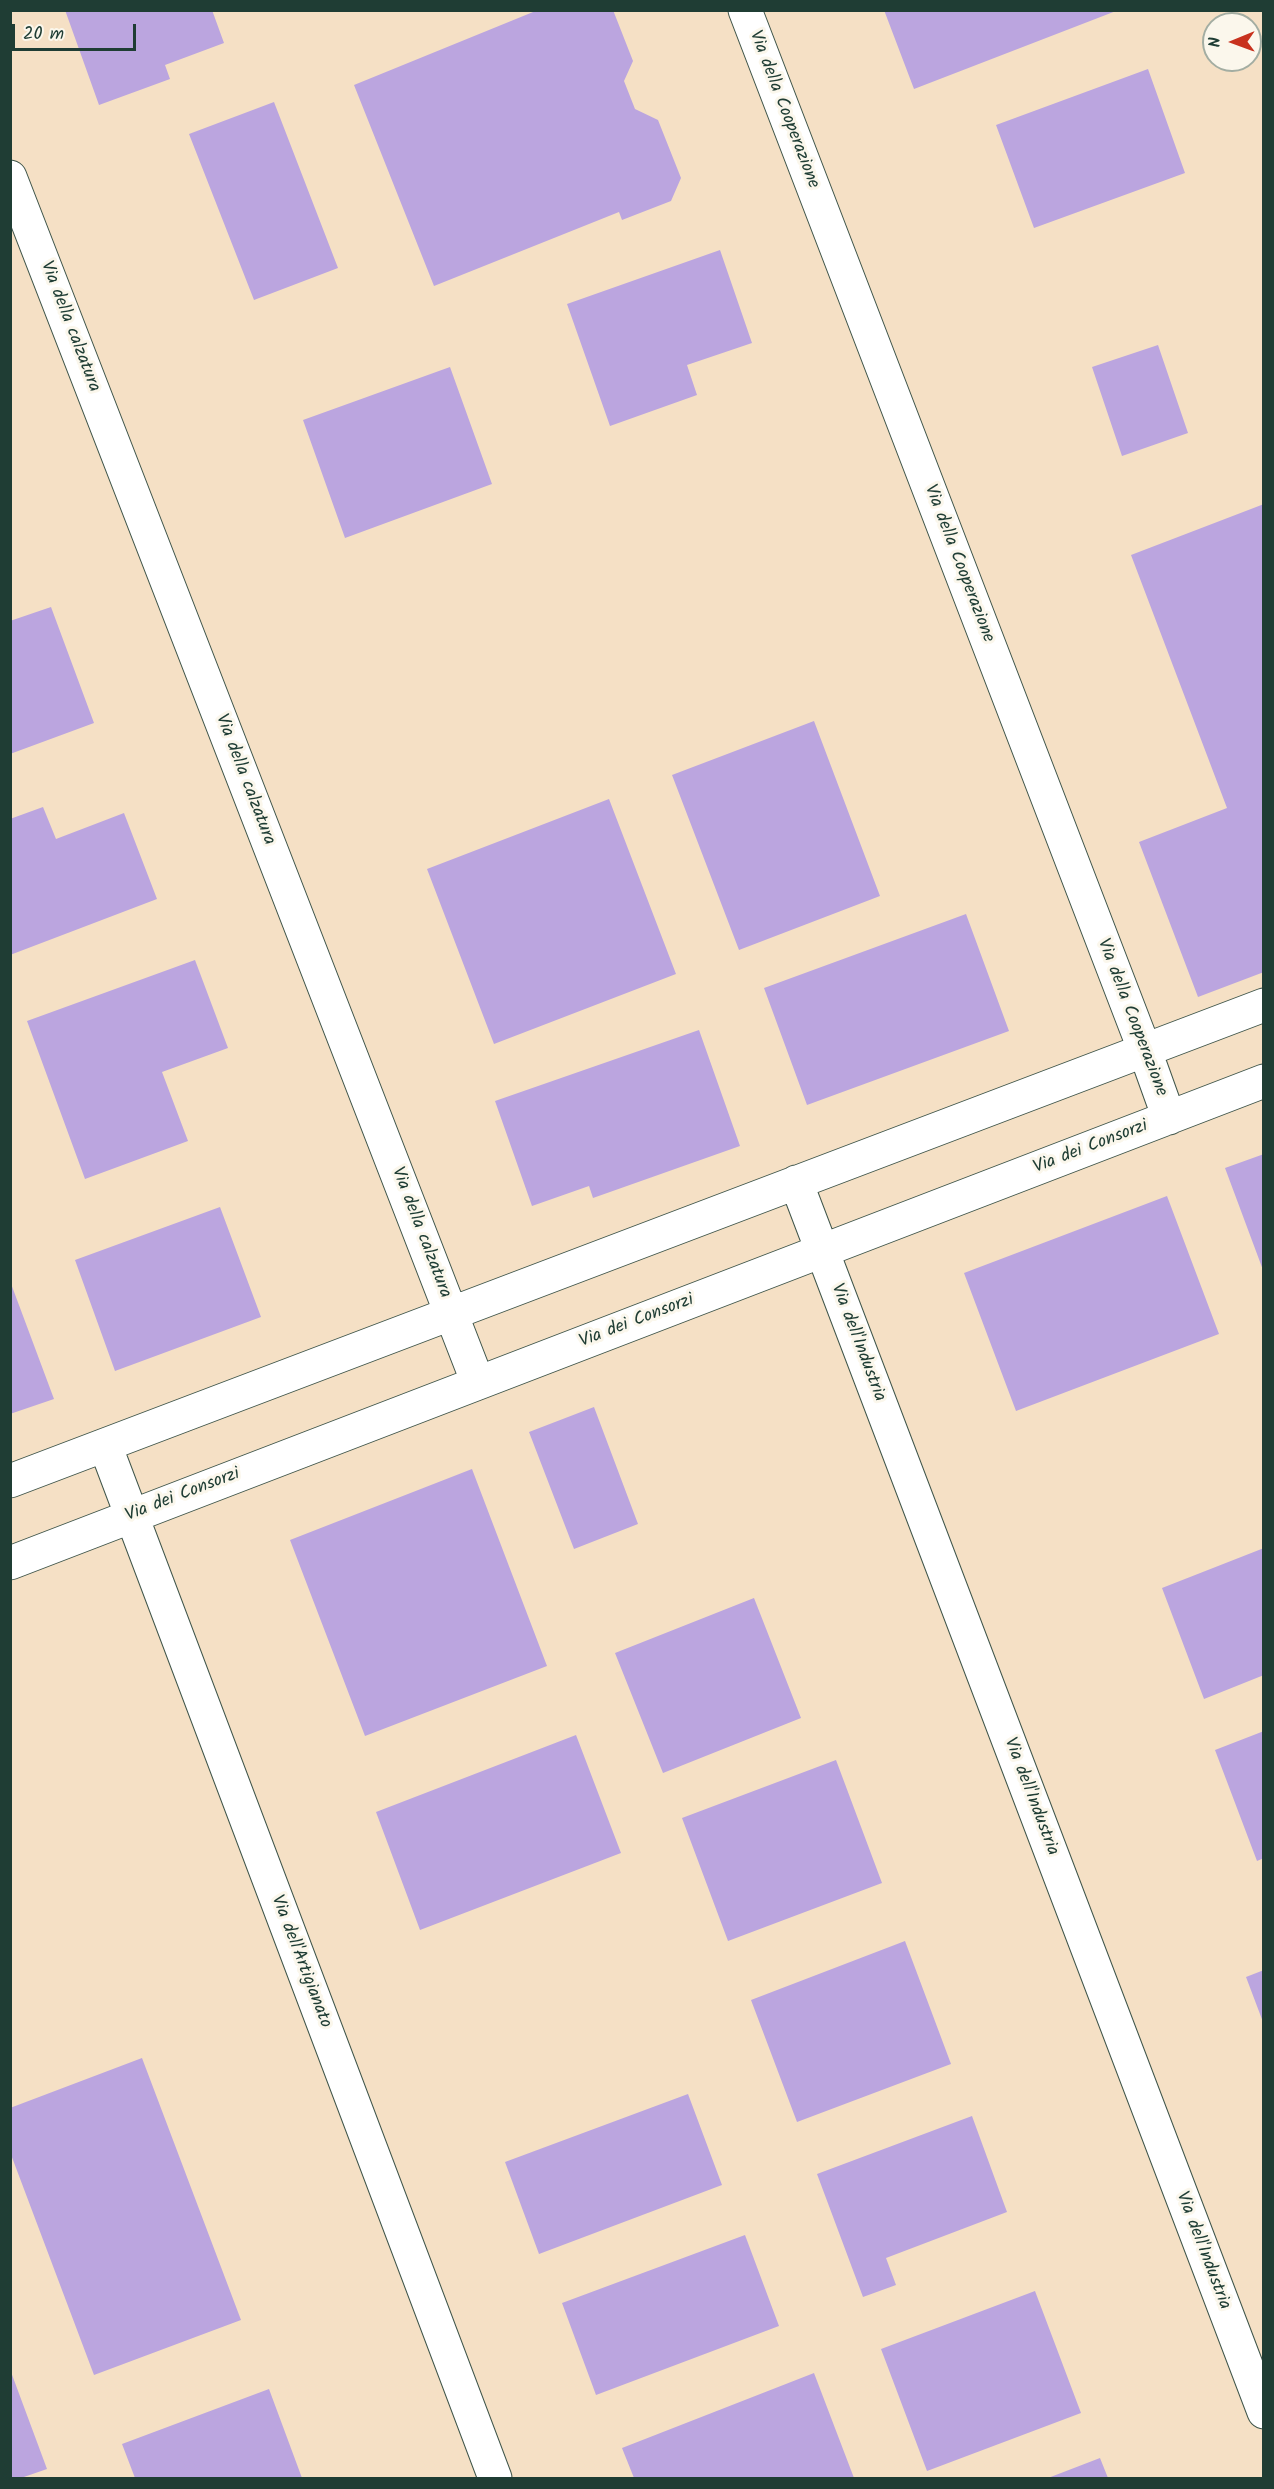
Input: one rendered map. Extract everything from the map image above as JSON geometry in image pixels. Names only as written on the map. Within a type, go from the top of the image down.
[{"type":"street","name":"Via della Cooperazione","points":[[745,10],[1169,1118]]},
{"type":"street","name":"Via della calzatura","points":[[10,177],[478,1383]]},
{"type":"street","points":[[10,1481],[1263,1005]]},
{"type":"street","name":"Via dei Consorzi","points":[[10,1563],[1263,1081]]},
{"type":"street","name":"Via dell'Industria","points":[[796,1182],[1263,2412]]},
{"type":"street","name":"Via dell'Artigianato","points":[[105,1444],[495,2478]]},
{"type":"building","points":[[65,10],[212,10],[224,43],[165,65],[170,79],[99,105]]},
{"type":"building","points":[[538,10],[613,10],[633,61],[624,81],[635,109],[658,120],[681,178],[671,201],[622,220],[619,212],[434,286],[354,85]]},
{"type":"building","points":[[884,10],[1116,10],[1116,11],[914,89]]},
{"type":"building","points":[[1148,69],[1185,173],[1034,228],[996,125]]},
{"type":"building","points":[[274,102],[338,268],[254,300],[189,134]]},
{"type":"building","points":[[720,250],[752,343],[687,365],[697,395],[610,426],[567,304]]},
{"type":"building","points":[[1158,345],[1188,433],[1122,456],[1092,367]]},
{"type":"building","points":[[450,367],[492,484],[345,538],[303,420]]},
{"type":"building","points":[[1264,504],[1264,972],[1198,997],[1139,842],[1227,808],[1131,555]]},
{"type":"building","points":[[51,607],[94,723],[10,754],[10,621]]},
{"type":"building","points":[[814,721],[880,896],[739,950],[672,775]]},
{"type":"building","points":[[609,799],[676,974],[494,1044],[427,869]]},
{"type":"building","points":[[43,807],[56,839],[124,813],[157,899],[10,955],[10,819]]},
{"type":"building","points":[[966,914],[1009,1031],[807,1105],[764,988]]},
{"type":"building","points":[[195,960],[228,1048],[162,1072],[188,1141],[85,1179],[27,1021]]},
{"type":"building","points":[[699,1030],[740,1146],[593,1198],[589,1186],[532,1206],[495,1101]]},
{"type":"building","points":[[1264,1154],[1264,1270],[1263,1270],[1225,1168]]},
{"type":"building","points":[[1167,1196],[1219,1334],[1016,1411],[964,1273]]},
{"type":"building","points":[[220,1207],[261,1317],[115,1371],[75,1260]]},
{"type":"building","points":[[10,1281],[54,1399],[10,1414]]},
{"type":"building","points":[[594,1407],[638,1524],[574,1549],[529,1432]]},
{"type":"building","points":[[472,1469],[547,1666],[365,1736],[290,1540]]},
{"type":"building","points":[[1264,1548],[1264,1675],[1204,1699],[1162,1588]]},
{"type":"building","points":[[754,1598],[801,1718],[663,1773],[615,1653]]},
{"type":"building","points":[[1264,1731],[1264,1858],[1257,1861],[1215,1750]]},
{"type":"building","points":[[576,1735],[621,1853],[420,1930],[376,1812]]},
{"type":"building","points":[[836,1760],[882,1883],[728,1941],[682,1818]]},
{"type":"building","points":[[905,1941],[951,2064],[797,2122],[751,2000]]},
{"type":"building","points":[[1264,1970],[1264,2022],[1263,2022],[1246,1977]]},
{"type":"building","points":[[142,2058],[241,2320],[94,2375],[10,2152],[10,2108]]},
{"type":"building","points":[[688,2094],[722,2185],[539,2254],[505,2162]]},
{"type":"building","points":[[972,2116],[1007,2212],[886,2258],[896,2285],[863,2297],[817,2174]]},
{"type":"building","points":[[745,2235],[779,2326],[596,2395],[562,2303]]},
{"type":"building","points":[[1035,2291],[1081,2413],[927,2471],[881,2349]]},
{"type":"building","points":[[11,2372],[47,2469],[21,2478],[10,2478]]},
{"type":"building","points":[[814,2373],[854,2478],[634,2478],[622,2448]]},
{"type":"building","points":[[269,2389],[302,2478],[135,2478],[122,2444]]},
{"type":"building","points":[[1100,2458],[1108,2478],[1048,2478]]}]
